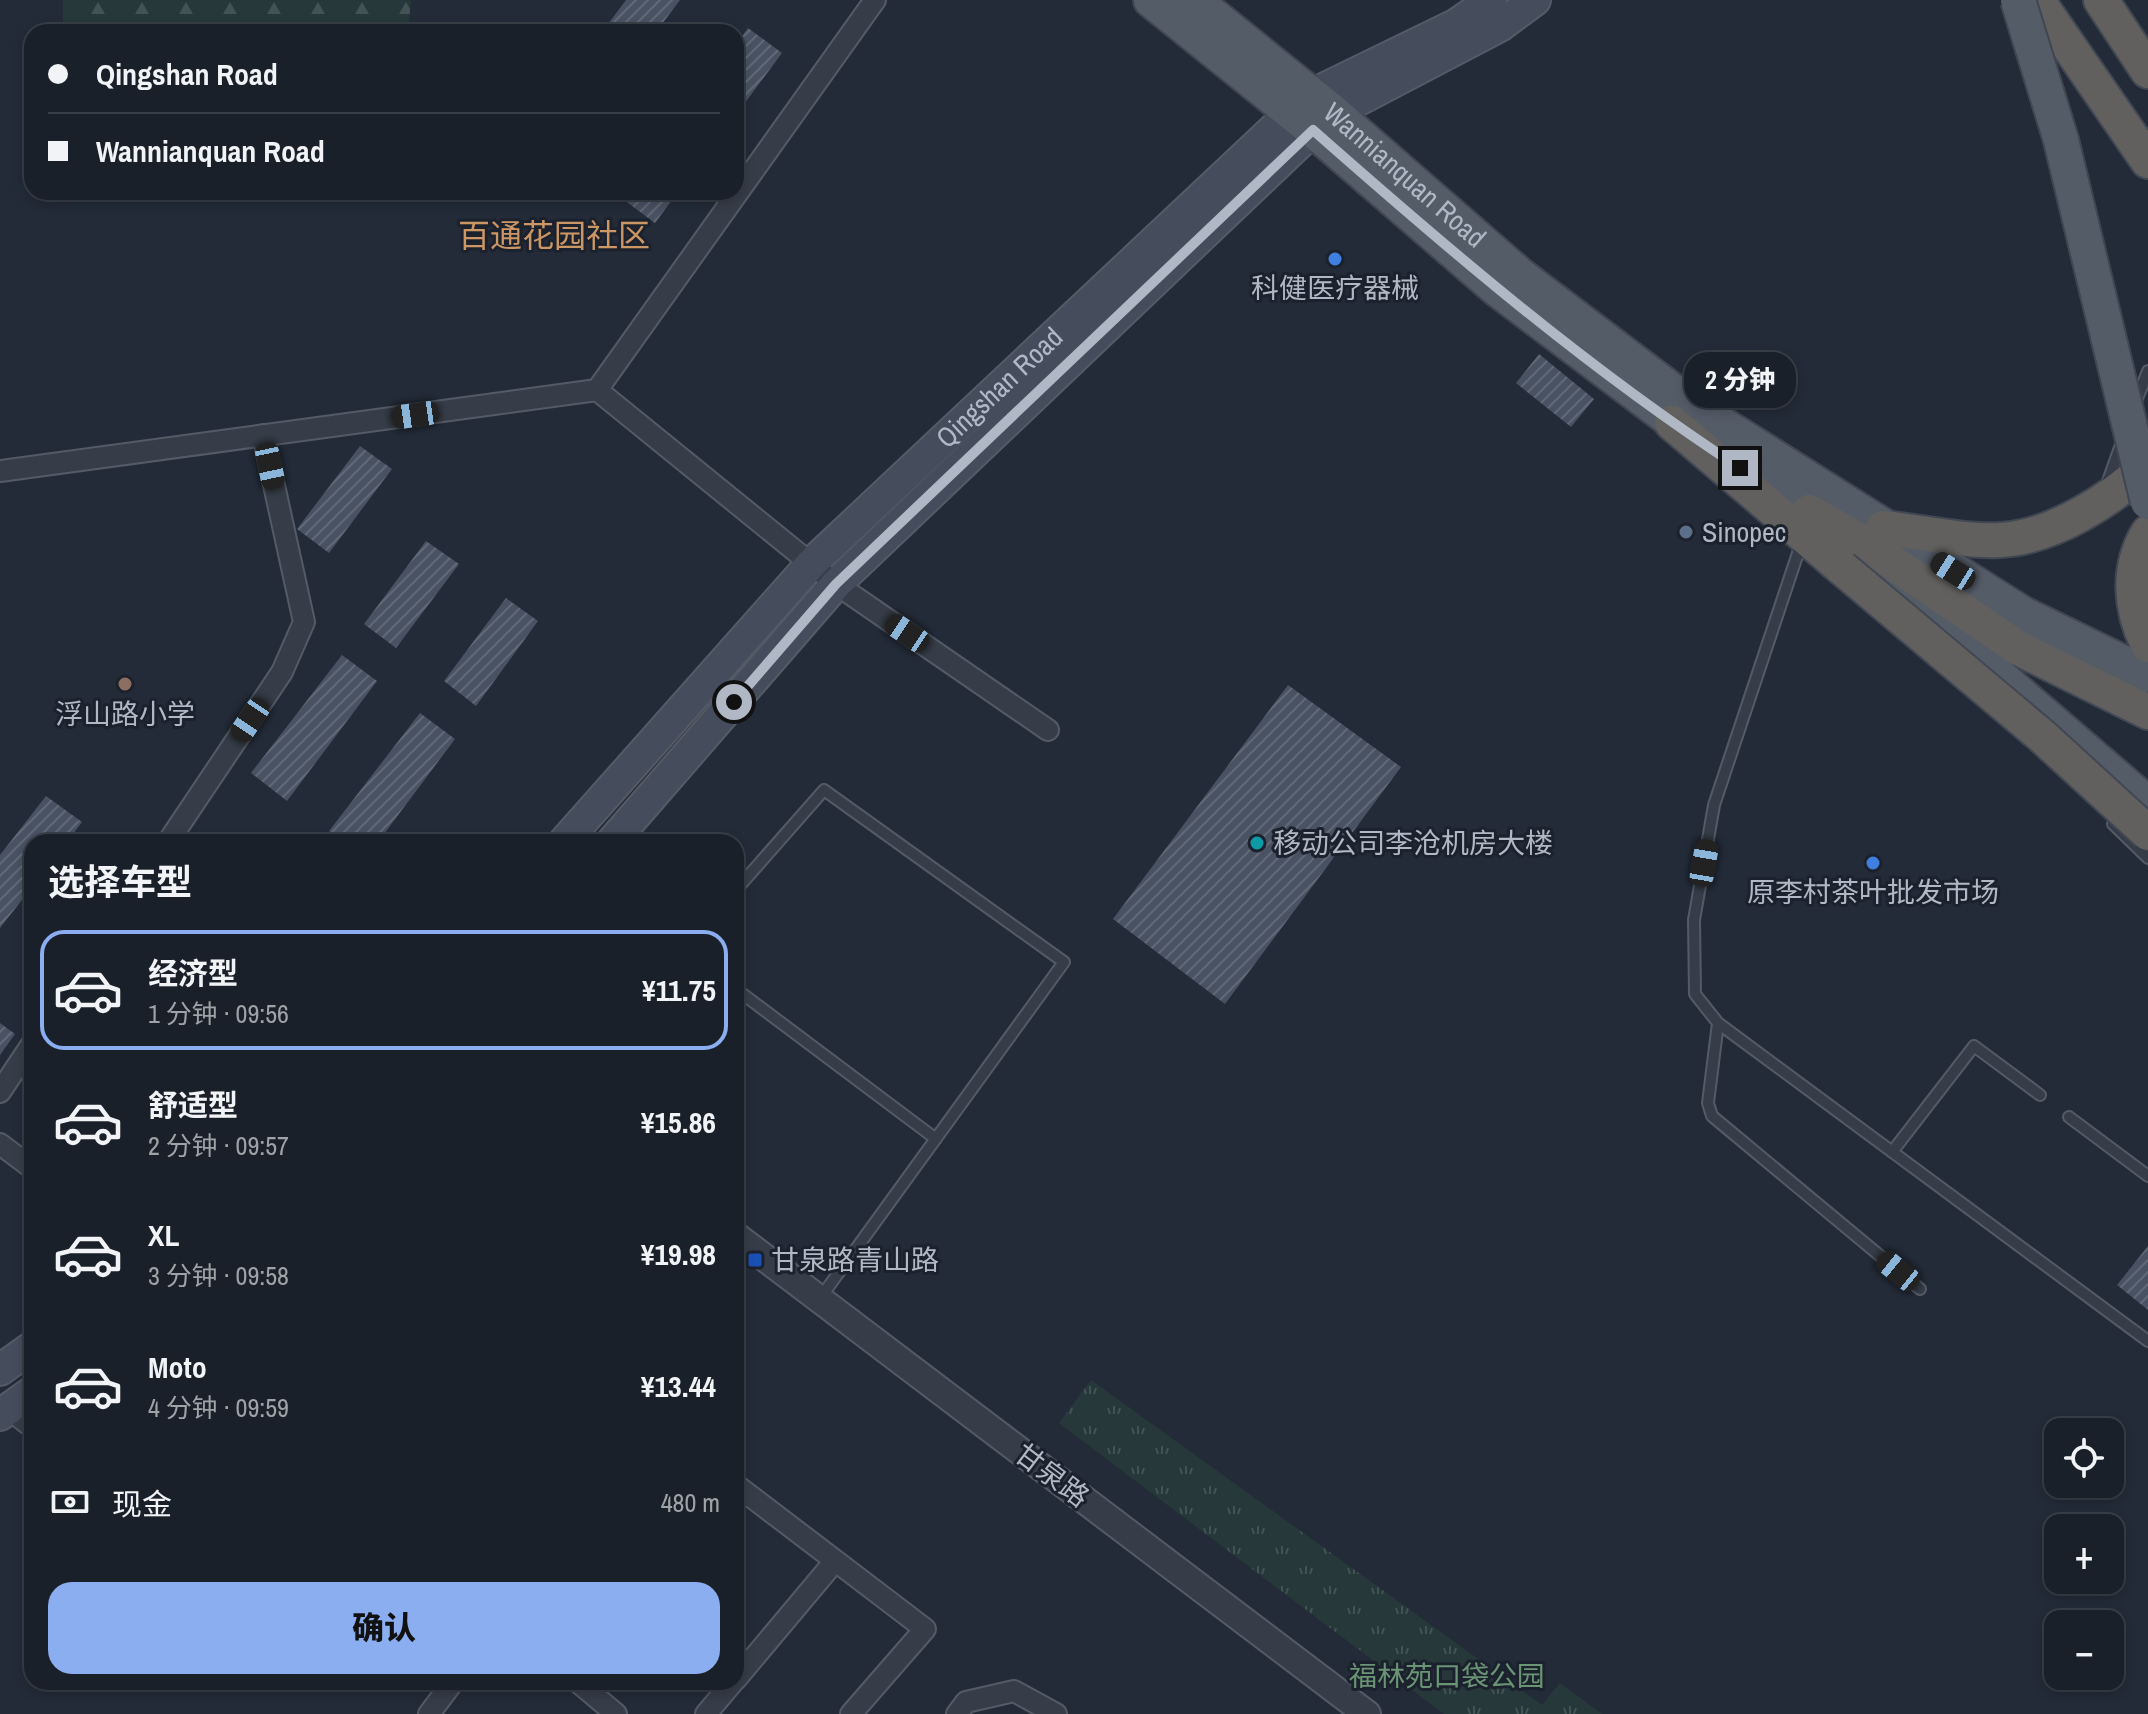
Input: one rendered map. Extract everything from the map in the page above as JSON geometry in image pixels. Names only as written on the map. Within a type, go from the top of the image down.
[{"type":"highway","points":[[2037,0],[2148,161]]},
{"type":"highway","points":[[2101,0],[2148,71]]},
{"type":"highway","points":[[1883,528],[2000,540],[2054,525],[2101,501],[2148,465]]},
{"type":"highway","points":[[1806,524],[1842,568],[2042,736],[2148,833]]},
{"type":"highway","points":[[1806,524],[1861,541],[2018,648],[2148,712]]},
{"type":"highway","points":[[2148,533],[2135,560],[2132,578],[2136,611],[2148,645]]},
{"type":"main road","name":"Wannianquan Road","points":[[1151,0],[1312,113],[1666,385],[1883,528],[2023,614],[2148,675]]},
{"type":"main road","name":"Wannianquan Road","points":[[1194,0],[1497,289],[1806,524],[1902,591],[2148,804]]},
{"type":"main road","name":"Qingshan Road","points":[[571,834],[811,564],[1312,113],[1491,0]]},
{"type":"main road","name":"Qingshan Road","points":[[619,834],[836,584],[1312,113],[1500,26],[1535,0]]},
{"type":"main road","points":[[2018,0],[2065,155],[2148,502]]},
{"type":"main road","points":[[0,1370],[24,1353]]},
{"type":"street","points":[[744,184],[875,0]]},
{"type":"street","points":[[597,390],[732,200]]},
{"type":"street","points":[[0,471],[597,390],[836,584],[1048,730]]},
{"type":"street","points":[[173,834],[282,672],[304,622],[263,435]]},
{"type":"street","points":[[0,1092],[24,1056]]},
{"type":"street","points":[[0,1144],[24,1162]]},
{"type":"street","name":"甘泉路","points":[[744,1242],[1367,1714]]},
{"type":"street","points":[[744,1491],[925,1629],[851,1714]]},
{"type":"street","points":[[744,1669],[835,1561]]},
{"type":"street","points":[[429,1714],[447,1690]]},
{"type":"street","points":[[588,1690],[616,1714]]},
{"type":"street","points":[[706,1714],[726,1690]]},
{"type":"street","points":[[957,1714],[966,1702],[1014,1691],[1056,1714]]},
{"type":"lane","points":[[2101,501],[2148,371]]},
{"type":"lane","points":[[1806,524],[1714,805],[1694,920],[1695,994],[1718,1023],[2148,1341]]},
{"type":"lane","points":[[1842,568],[1894,629]]},
{"type":"lane","points":[[744,881],[824,790],[1064,962],[819,1299]]},
{"type":"lane","points":[[2100,811],[2148,858]]},
{"type":"lane","points":[[744,995],[936,1139]]},
{"type":"lane","points":[[1718,1023],[1708,1103],[1712,1116],[1920,1289]]},
{"type":"lane","points":[[1892,1152],[1974,1046],[2040,1095]]},
{"type":"lane","points":[[2069,1117],[2148,1176]]},
{"type":"green space","points":[[63,0],[411,0],[409,24],[63,24]]},
{"type":"green space","name":"福林苑口袋公园","points":[[1091,1380],[1542,1705],[1560,1683],[1602,1714],[1444,1714],[1059,1423]]},
{"type":"building","points":[[626,0],[680,0],[662,24],[608,24]]},
{"type":"building","points":[[748,28],[782,53],[744,104],[744,33]]},
{"type":"building","points":[[624,200],[672,200],[655,223]]},
{"type":"building","points":[[1539,354],[1594,399],[1571,427],[1516,383]]},
{"type":"building","points":[[360,446],[392,469],[329,553],[297,529]]},
{"type":"building","points":[[426,541],[459,564],[396,648],[364,624]]},
{"type":"building","points":[[506,598],[538,621],[476,706],[444,681]]},
{"type":"building","points":[[342,655],[377,681],[287,801],[251,773]]},
{"type":"building","name":"移动公司李沧机房大楼","points":[[1288,685],[1401,767],[1225,1004],[1113,919]]},
{"type":"building","points":[[420,713],[455,739],[384,834],[333,834],[329,831]]},
{"type":"building","points":[[46,796],[82,822],[73,834],[24,834],[24,897],[0,928],[0,855]]},
{"type":"building","points":[[0,1023],[15,1034],[0,1055]]},
{"type":"building","points":[[2148,1246],[2148,1310],[2117,1285]]},
{"type":"place","name":"科健医疗器械","points":[[1335,259]]},
{"type":"place","name":"Sinopec","points":[[1686,532]]},
{"type":"place","name":"浮山路小学","points":[[125,684]]},
{"type":"place","name":"移动公司李沧机房大楼","points":[[1257,843]]},
{"type":"place","name":"原李村茶叶批发市场","points":[[1873,863]]},
{"type":"place","name":"甘泉路青山路","points":[[755,1260]]},
{"type":"district","name":"百通花园社区","points":[[554,235]]},
{"type":"route","points":[[734,702],[836,584],[1313,130],[1497,289],[1672,423],[1740,468]]}]
